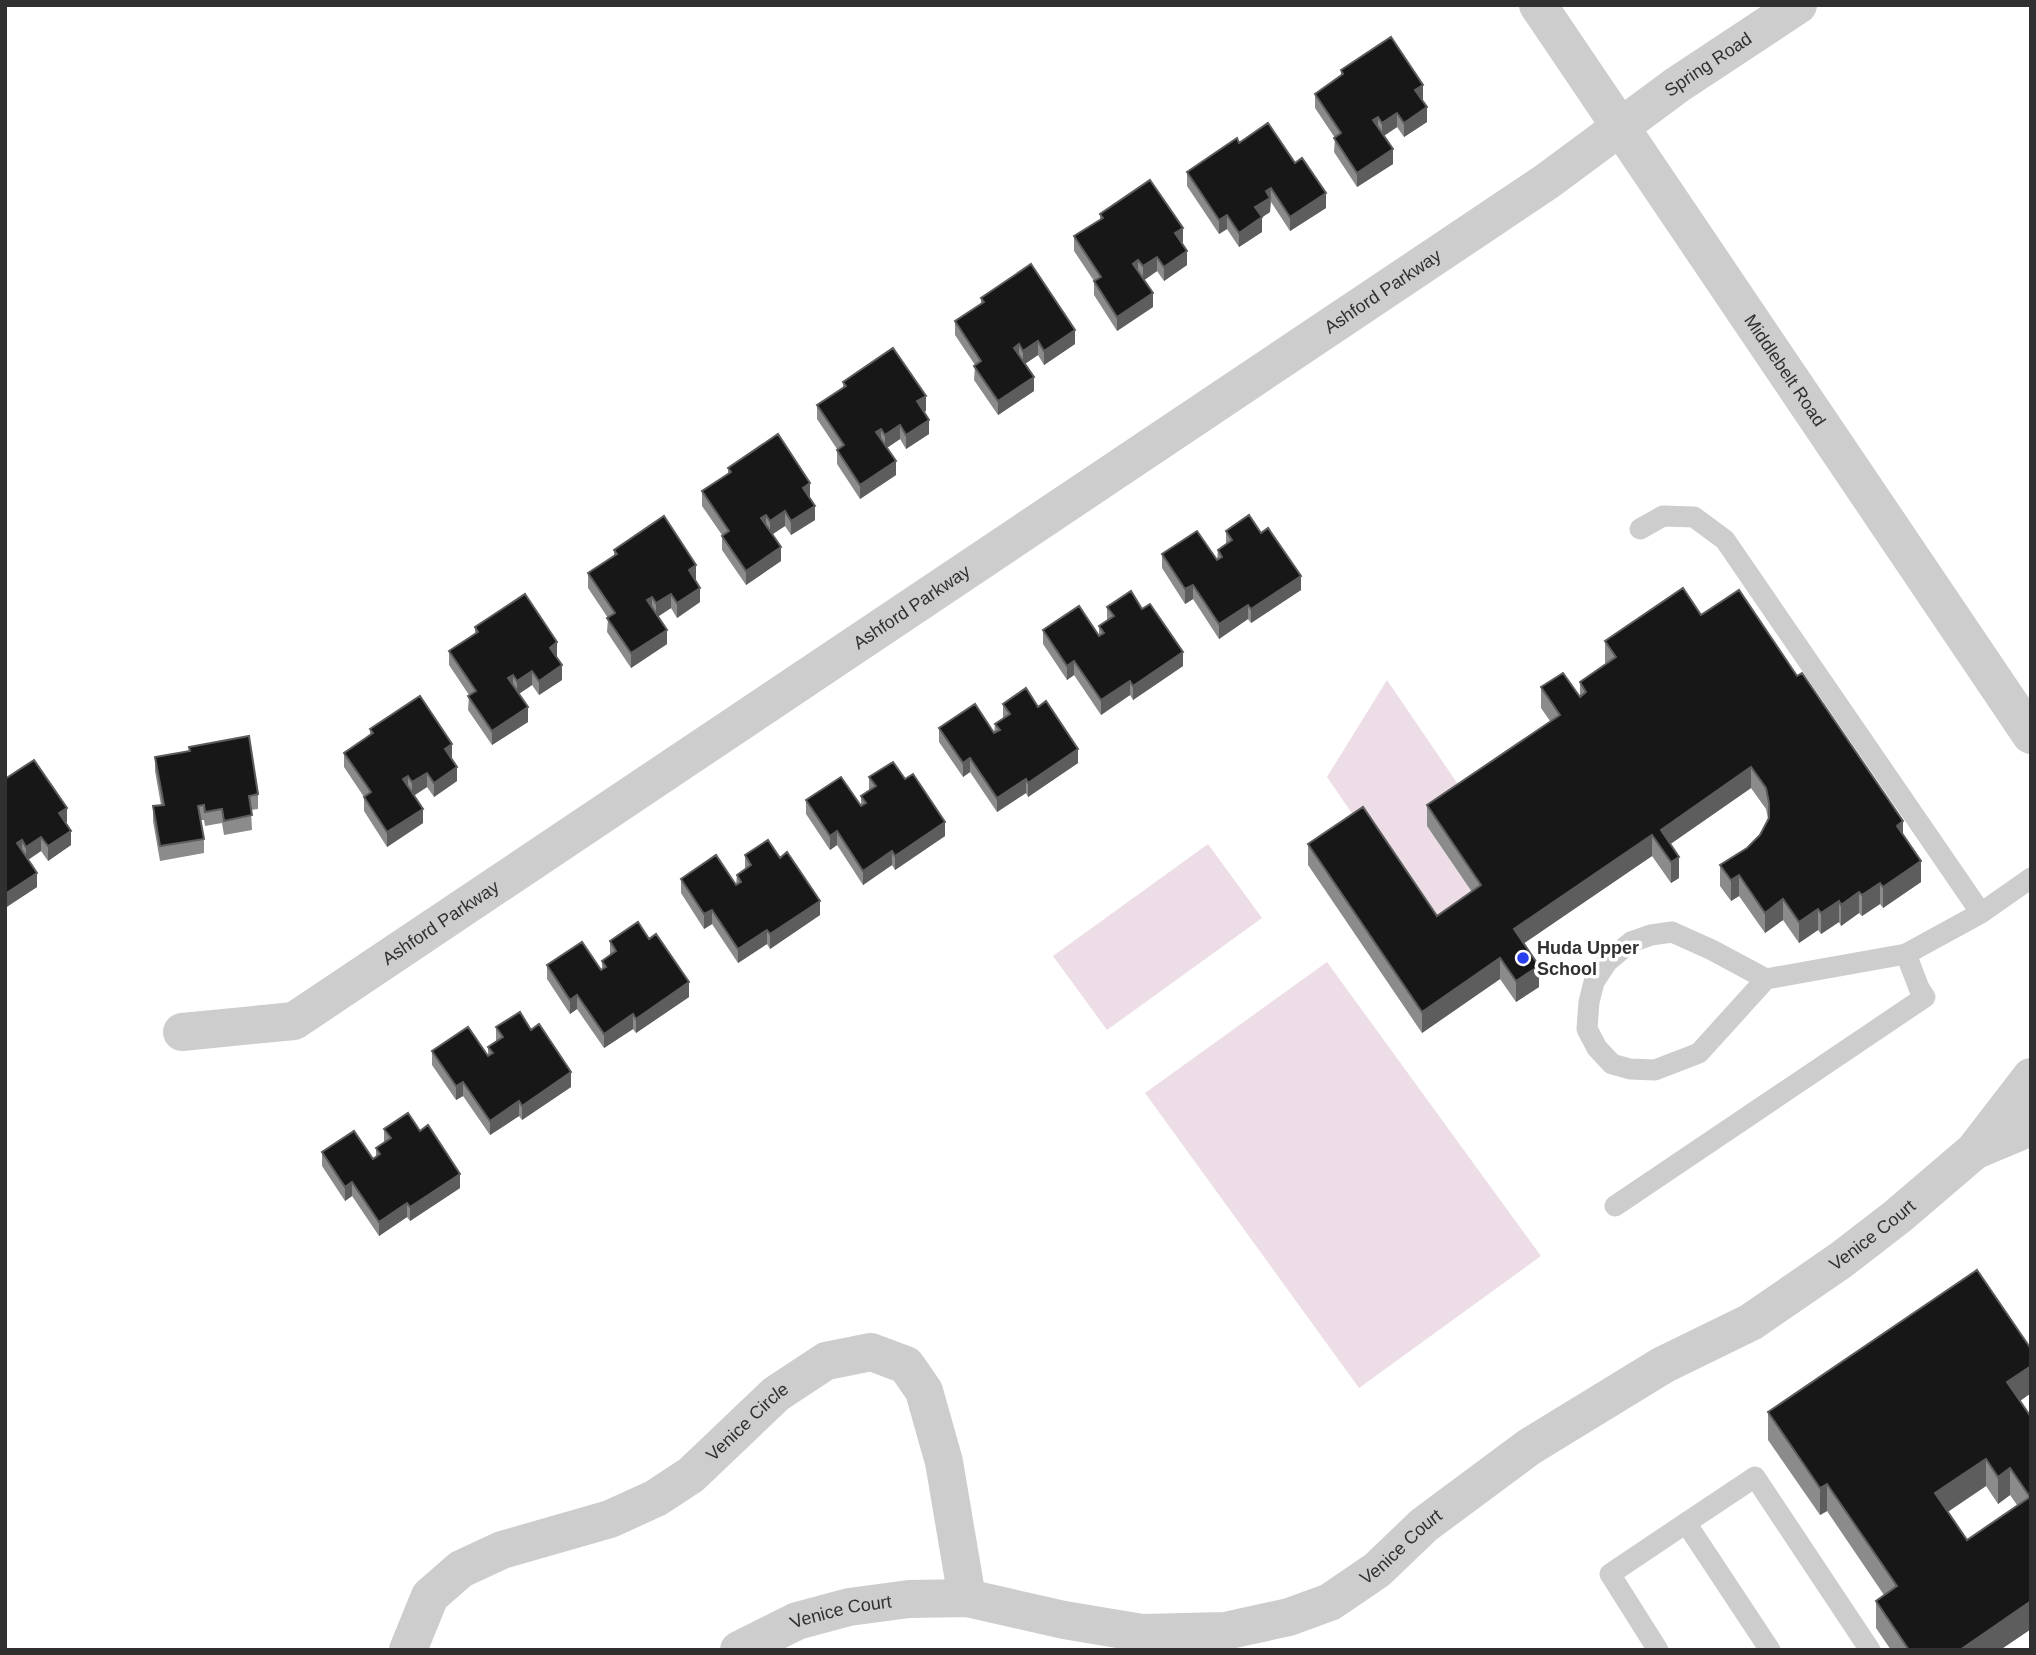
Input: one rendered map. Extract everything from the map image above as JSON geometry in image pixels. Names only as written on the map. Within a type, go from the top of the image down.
[{"type":"street","name":"Middlebelt Road","points":[[1538,5],[2031,735]]},
{"type":"street","name":"Spring Road","points":[[1621,126],[1677,85],[1798,5]]},
{"type":"street","name":"Ashford Parkway","points":[[182,1032],[294,1021],[1546,183],[1621,126]]},
{"type":"street","name":"Venice Court","points":[[739,1650],[797,1621],[849,1607],[909,1599],[967,1598],[1064,1620],[1142,1633],[1225,1631],[1289,1617],[1330,1602],[1377,1570],[1424,1525],[1529,1447],[1663,1366],[1751,1322],[1841,1260],[1974,1151],[2031,1077]]},
{"type":"street","name":"Venice Court","points":[[1974,1151],[2031,1127]]},
{"type":"street","name":"Venice Circle","points":[[408,1650],[429,1596],[461,1569],[502,1550],[610,1520],[656,1498],[691,1475],[776,1394],[826,1361],[872,1352],[906,1365],[924,1391],[944,1462],[967,1598]]},
{"type":"lane","points":[[1640,529],[1663,516],[1694,517],[1726,540],[1981,913]]},
{"type":"lane","points":[[1766,979],[1713,950],[1672,932],[1651,936],[1631,942],[1607,962],[1594,982],[1587,1029],[1597,1048],[1612,1064],[1630,1069],[1655,1070],[1699,1053],[1766,979],[1906,954],[1981,913],[2031,878]]},
{"type":"lane","points":[[1615,1206],[1925,996],[1919,988],[1906,954]]},
{"type":"lane","points":[[1658,1650],[1610,1574],[1755,1477],[1870,1650]]},
{"type":"lane","points":[[1686,1523],[1770,1650]]},
{"type":"shaded area","points":[[1387,680],[1468,799],[1481,906],[1437,937],[1327,777]]},
{"type":"shaded area","points":[[1208,844],[1262,918],[1107,1030],[1053,956]]},
{"type":"shaded area","points":[[1327,962],[1541,1256],[1359,1388],[1145,1093]]},
{"type":"building","points":[[1391,37],[1423,85],[1415,90],[1427,107],[1404,123],[1397,113],[1382,123],[1378,117],[1373,120],[1393,149],[1357,173],[1334,138],[1341,133],[1315,94],[1343,74],[1341,70]]},
{"type":"building","points":[[1268,123],[1295,163],[1302,158],[1326,193],[1290,217],[1271,188],[1266,191],[1270,198],[1255,207],[1262,217],[1239,233],[1227,215],[1219,220],[1187,172],[1237,138],[1239,143]]},
{"type":"building","points":[[1150,180],[1183,228],[1175,233],[1187,251],[1164,267],[1157,257],[1143,266],[1138,260],[1133,264],[1153,293],[1117,317],[1094,281],[1101,277],[1074,236],[1103,218],[1100,214]]},
{"type":"building","points":[[1031,264],[1075,330],[1044,351],[1038,341],[1023,351],[1019,344],[1014,348],[1034,377],[998,401],[974,366],[981,361],[955,321],[984,302],[981,298]]},
{"type":"building","points":[[893,348],[926,396],[917,401],[929,420],[906,435],[900,425],[885,435],[881,429],[876,432],[896,461],[860,485],[837,450],[844,445],[817,405],[846,386],[843,382]]},
{"type":"building","points":[[778,434],[810,483],[803,488],[815,506],[791,521],[785,511],[770,521],[766,515],[761,518],[781,547],[746,571],[722,536],[729,531],[702,491],[731,472],[728,468]]},
{"type":"building","points":[[1249,515],[1261,533],[1268,528],[1301,576],[1251,609],[1248,605],[1219,624],[1193,585],[1185,589],[1162,554],[1197,531],[1217,560],[1222,557],[1218,550],[1232,540],[1226,531]]},
{"type":"building","points":[[664,516],[696,565],[689,570],[700,588],[677,603],[671,594],[656,603],[652,597],[647,600],[667,630],[631,653],[607,618],[615,613],[588,573],[617,554],[614,550]]},
{"type":"building","points":[[1683,588],[1701,615],[1739,590],[1797,676],[1802,673],[1903,821],[1897,826],[1921,861],[1883,887],[1880,883],[1862,895],[1859,892],[1841,905],[1839,901],[1821,913],[1818,909],[1799,922],[1783,899],[1765,913],[1739,875],[1731,880],[1720,865],[1747,848],[1760,835],[1769,818],[1766,788],[1751,767],[1661,830],[1679,857],[1671,862],[1652,835],[1514,929],[1539,966],[1516,981],[1500,958],[1422,1012],[1308,844],[1363,807],[1437,916],[1481,885],[1427,805],[1560,715],[1541,687],[1563,673],[1580,697],[1586,692],[1580,682],[1616,657],[1605,641]]},
{"type":"building","points":[[1131,591],[1142,609],[1150,604],[1183,652],[1133,686],[1130,681],[1101,700],[1074,661],[1067,666],[1043,630],[1079,606],[1099,636],[1104,633],[1099,626],[1114,616],[1107,607]]},
{"type":"building","points":[[525,594],[557,642],[550,648],[562,665],[539,681],[532,671],[517,681],[513,675],[508,678],[528,707],[492,731],[468,696],[476,691],[449,651],[478,632],[475,627]]},
{"type":"building","points":[[1026,688],[1038,707],[1046,701],[1078,749],[1028,783],[1026,779],[997,798],[970,758],[963,763],[939,728],[975,704],[994,733],[1000,730],[995,724],[1010,714],[1003,704]]},
{"type":"building","points":[[420,696],[452,744],[445,749],[457,767],[434,783],[427,773],[412,782],[408,776],[403,779],[423,809],[387,832],[364,797],[371,792],[344,753],[373,733],[370,729]]},
{"type":"building","points":[[249,736],[258,794],[249,796],[252,815],[224,821],[222,809],[205,812],[204,805],[198,806],[204,839],[160,846],[153,806],[164,805],[155,757],[190,751],[189,747]]},
{"type":"building","points":[[34,760],[67,808],[59,813],[71,831],[48,846],[41,837],[26,847],[22,840],[17,843],[37,873],[5,894],[5,779]]},
{"type":"building","points":[[893,762],[905,779],[913,774],[945,822],[895,856],[892,851],[863,871],[837,831],[830,836],[806,800],[841,777],[861,806],[866,803],[861,796],[876,786],[869,777]]},
{"type":"building","points":[[768,840],[780,858],[787,852],[820,901],[770,934],[767,930],[738,949],[712,910],[704,914],[681,879],[716,855],[736,885],[741,882],[737,875],[751,865],[745,855]]},
{"type":"building","points":[[638,922],[649,939],[656,934],[689,982],[636,1019],[633,1014],[604,1034],[577,995],[570,1000],[547,965],[582,942],[601,970],[606,967],[602,961],[616,951],[610,941]]},
{"type":"building","points":[[520,1012],[531,1030],[539,1024],[571,1072],[522,1106],[519,1101],[490,1121],[463,1082],[456,1086],[432,1051],[468,1027],[488,1056],[493,1053],[488,1047],[503,1037],[496,1027]]},
{"type":"building","points":[[408,1113],[420,1131],[428,1125],[460,1174],[410,1207],[407,1203],[379,1222],[352,1182],[345,1187],[322,1152],[354,1131],[373,1159],[380,1154],[376,1148],[391,1138],[384,1129]]},
{"type":"building","points":[[1977,1270],[2031,1349],[2031,1366],[2007,1382],[2031,1417],[2031,1601],[1960,1650],[1909,1650],[1876,1601],[1897,1586],[1827,1484],[1820,1488],[1768,1412]],"holes":[[[1986,1459],[1998,1477],[2010,1468],[2030,1497],[1967,1540],[1935,1493]]]},
{"type":"place","name":"Huda Upper School","points":[[1523,958]]}]
